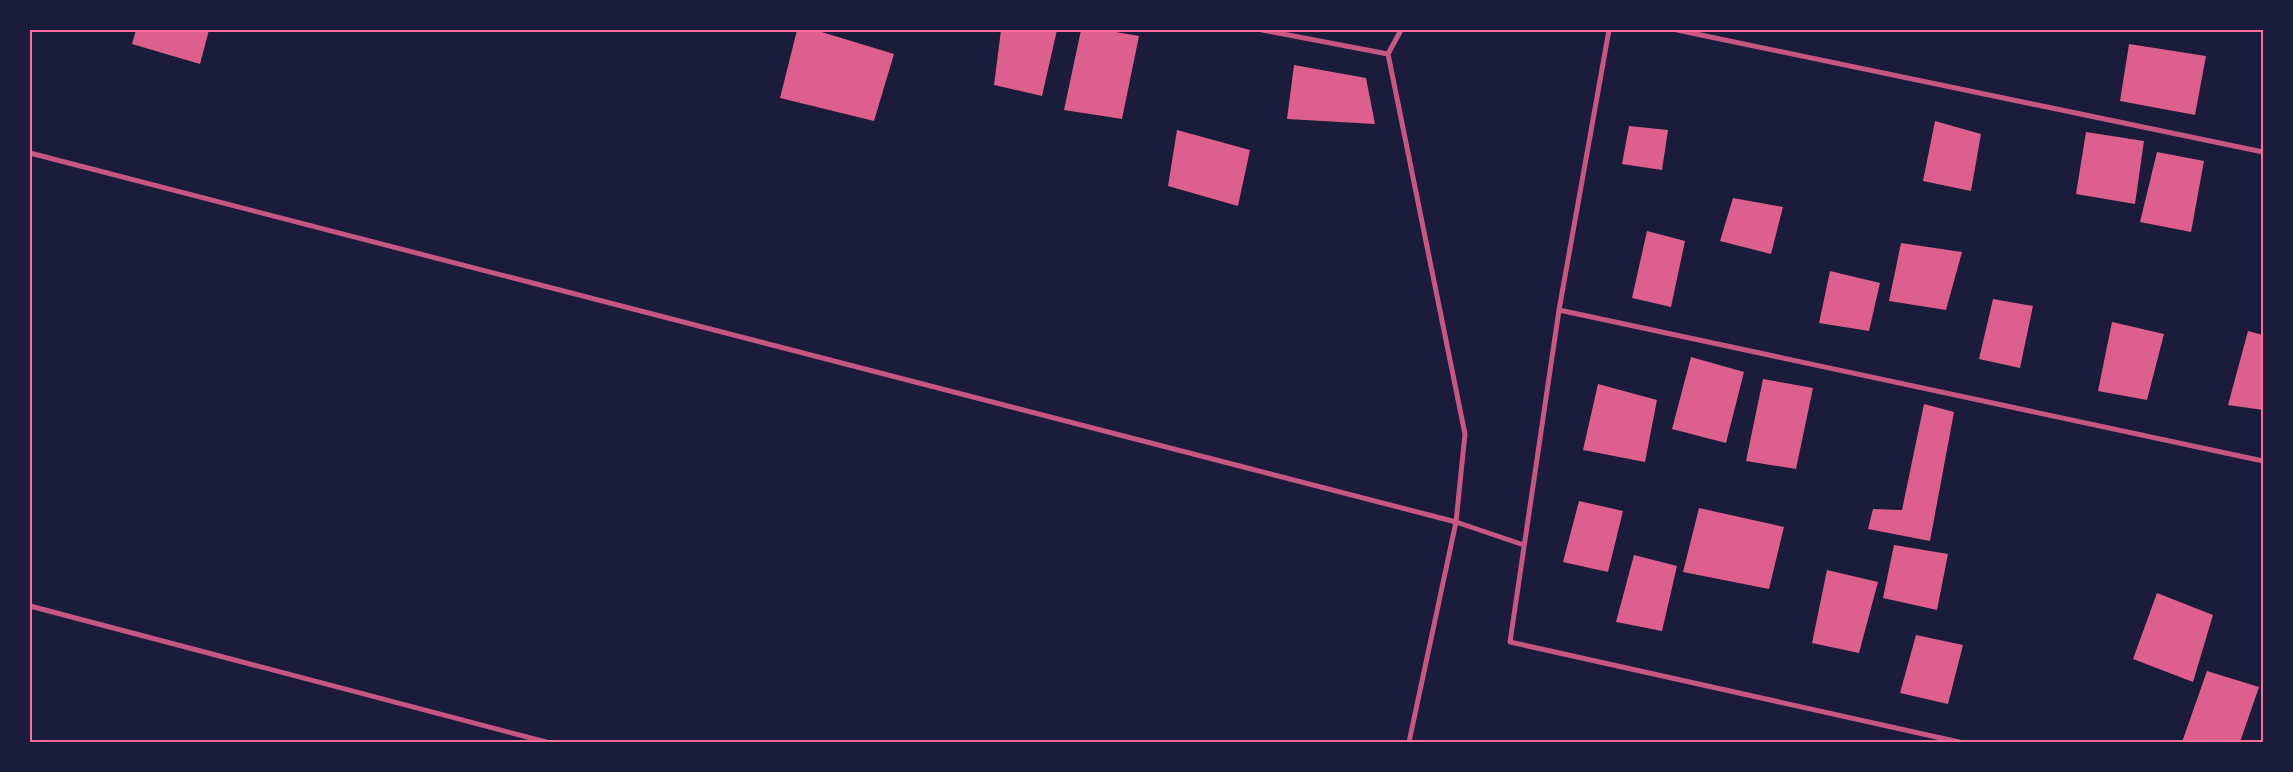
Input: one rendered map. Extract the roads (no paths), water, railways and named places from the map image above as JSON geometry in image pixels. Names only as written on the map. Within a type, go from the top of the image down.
[{"type":"street","points":[[1262,30],[1388,54]]},
{"type":"street","points":[[1401,30],[1388,54],[1465,434],[1456,522],[1409,742]]},
{"type":"street","points":[[1608,30],[1559,310],[1510,642],[1959,742]]},
{"type":"street","points":[[1677,30],[2263,152]]},
{"type":"street","points":[[30,153],[1456,522],[1524,545]]},
{"type":"street","points":[[1559,310],[2263,461]]},
{"type":"street","points":[[30,606],[546,742]]}]
